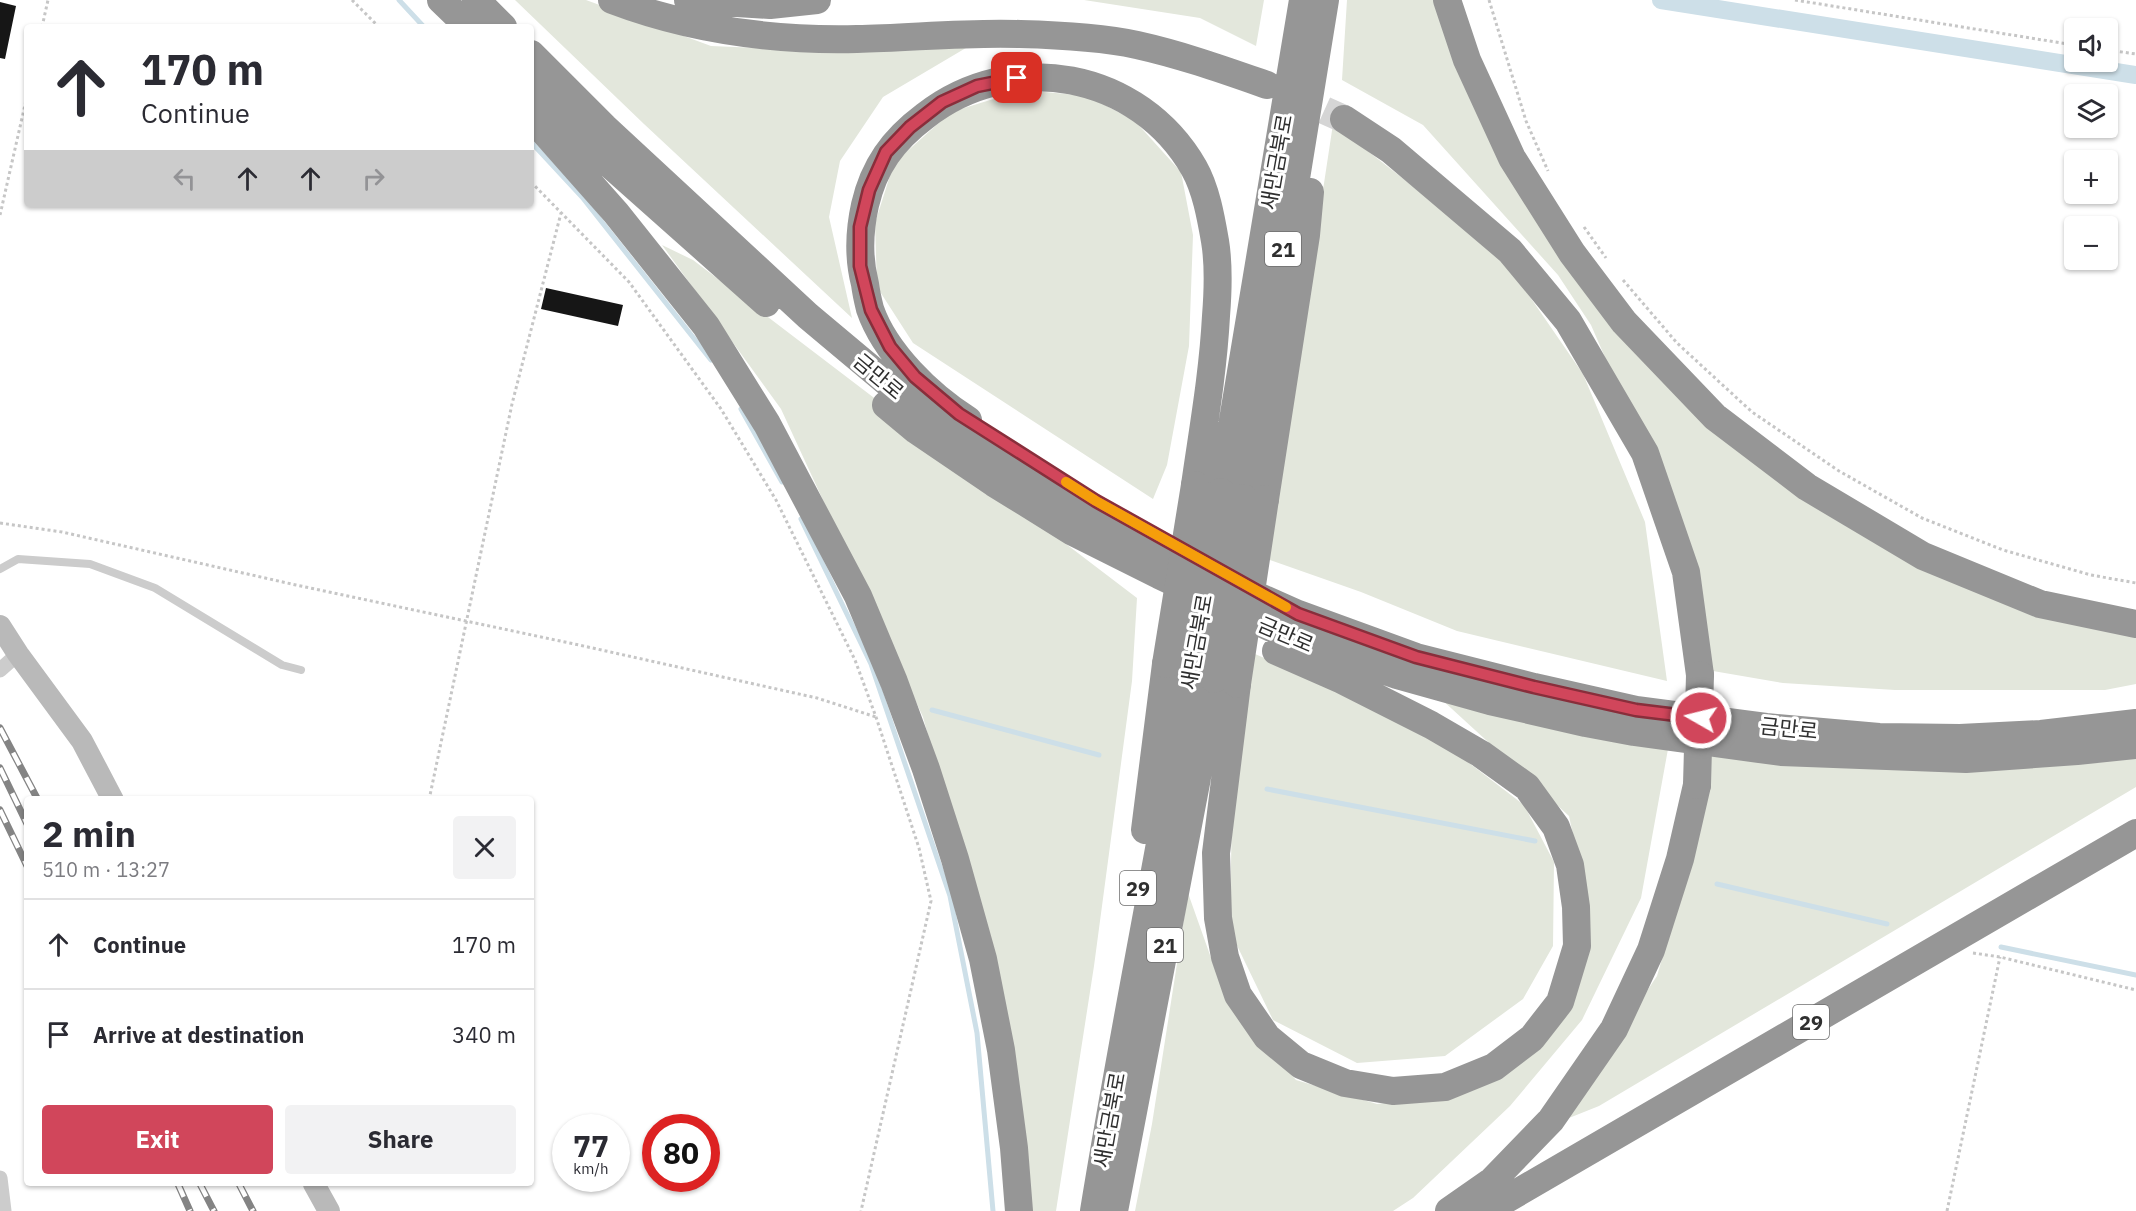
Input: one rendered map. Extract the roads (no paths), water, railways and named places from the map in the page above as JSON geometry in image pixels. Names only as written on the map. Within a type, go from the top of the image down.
[{"type":"highway","points":[[430,0],[447,24]]},
{"type":"highway","points":[[441,0],[466,24]]},
{"type":"highway","points":[[476,0],[500,24]]},
{"type":"highway","points":[[612,0],[652,15],[729,32],[856,39],[959,33],[1021,34],[1112,42],[1135,45],[1203,63],[1267,85]]},
{"type":"highway","points":[[688,0],[770,5],[817,0]]},
{"type":"highway","name":"새만금북로","points":[[1114,1211],[1194,795],[1202,675],[1303,0]]},
{"type":"highway","name":"새만금북로","points":[[1231,493],[1326,0]]},
{"type":"highway","points":[[1447,0],[1467,60],[1512,158],[1572,253],[1624,322],[1714,417],[1807,487],[1923,556],[2040,604],[2136,624]]},
{"type":"highway","name":"금만로","points":[[534,57],[612,135],[808,316],[913,404],[1041,490],[1140,543],[1298,614],[1416,657],[1636,710],[1879,737],[1960,738],[2041,734],[2136,723]]},
{"type":"highway","points":[[994,483],[1064,532],[1156,591],[1269,648],[1342,680],[1431,725],[1481,754],[1527,787],[1556,827],[1570,865],[1576,907],[1577,946],[1560,1002],[1532,1038],[1494,1067],[1445,1088],[1393,1091],[1345,1083],[1302,1065],[1267,1037],[1238,995],[1225,957],[1218,918],[1216,853],[1202,675],[1231,493],[1214,354],[1218,286],[1215,241],[1206,199],[1195,170],[1179,146],[1155,120],[1122,97],[1089,85],[1053,77],[1017,78],[977,86],[942,102],[910,127],[886,152],[869,190],[860,227],[860,266],[871,310],[890,347],[915,377],[959,414],[1096,501],[1298,614]]},
{"type":"highway","name":"금만로","points":[[534,91],[604,159],[826,356],[916,430],[994,483],[1073,532],[1301,642],[1397,675],[1512,707],[1634,732],[1781,752],[1966,759],[2136,745]]},
{"type":"highway","points":[[1344,119],[1391,150],[1510,251],[1568,321],[1645,453],[1686,572],[1700,675],[1697,784],[1680,859],[1651,950],[1614,1029],[1551,1120],[1492,1181],[1449,1211]]},
{"type":"highway","points":[[534,120],[616,213],[706,326],[767,424],[858,596],[894,682],[926,769],[955,859],[983,959],[1001,1050],[1014,1148],[1019,1211]]},
{"type":"highway","name":"새만금북로","points":[[1094,1211],[1110,1112],[1168,806],[1202,675]]},
{"type":"highway","name":"29","points":[[1486,1211],[2136,833]]},
{"type":"street","points":[[0,626],[82,741],[111,796]]},
{"type":"street","points":[[0,670],[18,654]]},
{"type":"street","points":[[0,1178],[4,1211]]},
{"type":"street","points":[[315,1186],[329,1211]]},
{"type":"lane","points":[[0,569],[18,560],[90,564],[155,588],[282,665],[301,670]]},
{"type":"waterway","points":[[399,0],[421,24]]},
{"type":"waterway","points":[[1661,0],[2136,75]]},
{"type":"waterway","points":[[534,145],[582,197],[711,360]]},
{"type":"waterway","points":[[741,409],[782,482]]},
{"type":"waterway","points":[[801,519],[871,664],[950,896],[977,1033],[993,1211]]},
{"type":"waterway","points":[[932,710],[1099,755]]},
{"type":"waterway","points":[[1267,789],[1535,841]]},
{"type":"waterway","points":[[1717,884],[1887,924]]},
{"type":"waterway","points":[[2001,947],[2136,975]]},
{"type":"tunnel","points":[[1286,93],[1344,119]]},
{"type":"railway","points":[[0,728],[36,796]]},
{"type":"railway","points":[[0,768],[24,818]]},
{"type":"railway","points":[[0,810],[24,860]]},
{"type":"railway","points":[[179,1186],[190,1211]]},
{"type":"railway","points":[[201,1186],[214,1211]]},
{"type":"railway","points":[[240,1186],[253,1211]]}]
